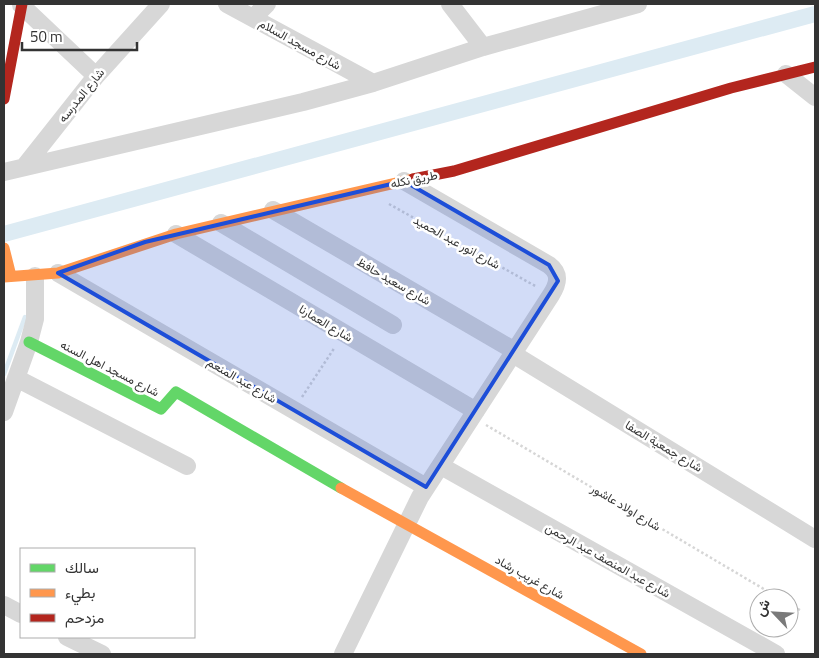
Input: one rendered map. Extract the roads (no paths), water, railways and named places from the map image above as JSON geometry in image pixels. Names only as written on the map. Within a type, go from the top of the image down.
[{"type":"street","name":"شارع المدرسه","points":[[24,167],[96,76],[161,4]]},
{"type":"street","name":"شارع مسجد السلام","points":[[227,4],[373,83]]},
{"type":"street","points":[[253,18],[267,4]]},
{"type":"street","points":[[450,4],[483,47]]},
{"type":"street","points":[[4,172],[303,102],[373,83],[483,47],[637,4]]},
{"type":"street","points":[[16,10],[96,76]]},
{"type":"street","points":[[4,99],[16,10]]},
{"type":"street","name":"طريق نكله","points":[[7,276],[35,276],[58,273],[176,234],[274,210],[454,171],[731,88],[815,67]]},
{"type":"street","points":[[786,74],[815,97]]},
{"type":"street","points":[[343,654],[366,610],[405,525],[426,487],[558,282],[553,268],[404,181]]},
{"type":"street","name":"شارع سعيد حافظ","points":[[274,210],[514,352]]},
{"type":"street","points":[[221,223],[393,325]]},
{"type":"street","name":"شارع العمارنا","points":[[176,234],[474,414]]},
{"type":"street","points":[[4,248],[7,261],[7,276]]},
{"type":"street","name":"شارع عبد المنعم","points":[[58,273],[426,487]]},
{"type":"street","points":[[4,412],[29,342],[34,319],[35,276]]},
{"type":"street","name":"شارع مسجد اهل السنه","points":[[29,342],[161,409],[173,393]]},
{"type":"street","name":"شارع جمعية الصفا","points":[[514,352],[815,539]]},
{"type":"street","points":[[16,378],[187,466]]},
{"type":"street","name":"شارع غريب رشاد","points":[[173,393],[176,392],[405,525],[641,654]]},
{"type":"street","name":"شارع عبد المنصف عبد الرحمن","points":[[441,466],[776,654]]},
{"type":"street","points":[[4,605],[20,613]]},
{"type":"street","points":[[69,638],[102,654]]},
{"type":"waterway","points":[[4,234],[815,14]]},
{"type":"waterway","points":[[4,374],[25,317]]}]
